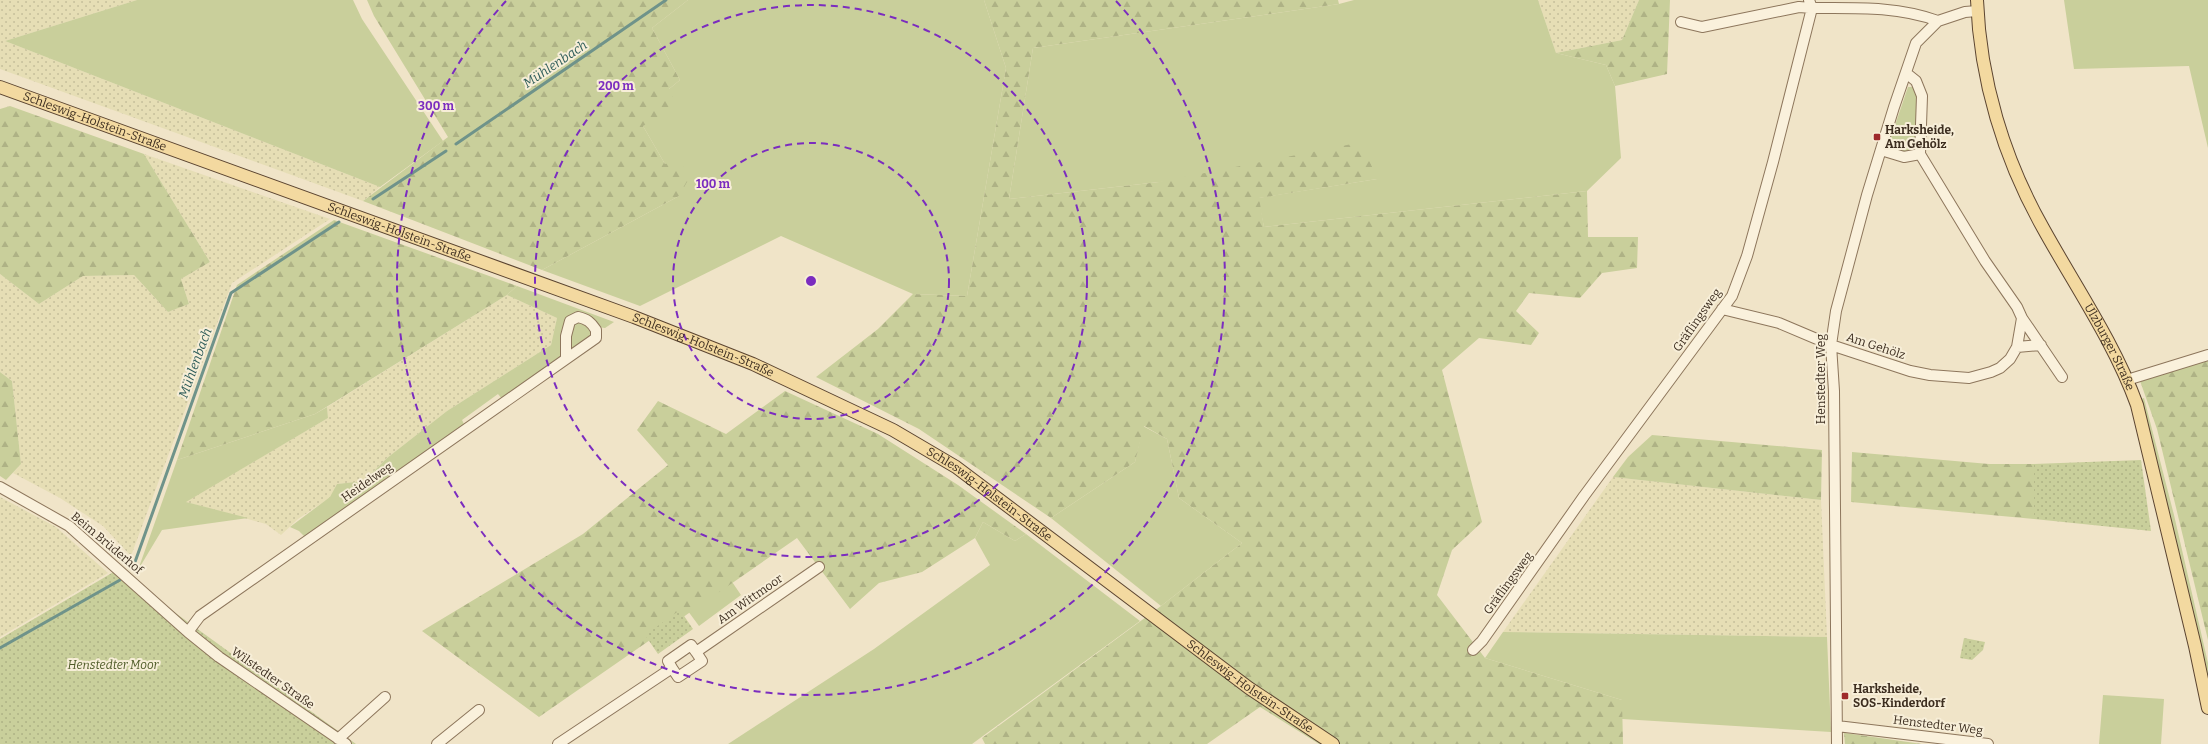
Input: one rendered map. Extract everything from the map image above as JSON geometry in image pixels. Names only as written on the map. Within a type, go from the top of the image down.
[{"type":"main road","name":"Ulzburger Straße","points":[[1977,6],[1987,85],[2014,171],[2042,227],[2099,325],[2127,380],[2137,405],[2195,646],[2208,708]]},
{"type":"main road","name":"Schleswig-Holstein-Straße","points":[[0,87],[641,320],[753,364],[894,430],[956,467],[1249,688],[1333,744]]},
{"type":"street","points":[[1681,22],[1702,27],[1810,4],[1886,9],[1918,13],[1938,20]]},
{"type":"street","name":"Gräflingsweg","points":[[1473,650],[1482,641],[1584,496],[1732,296],[1747,256],[1773,162],[1810,4]]},
{"type":"street","name":"Henstedter Weg","points":[[1837,744],[1834,391],[1831,346],[1836,312],[1851,250],[1881,150],[1916,43],[1938,20],[1965,12],[1977,6]]},
{"type":"street","points":[[1906,73],[1916,81],[1922,96],[1920,154],[1985,261],[2062,376]]},
{"type":"street","points":[[1881,150],[1904,157],[1920,154]]},
{"type":"street","name":"Am Gehölz","points":[[1722,309],[1779,323],[1831,346],[1910,371],[1930,375],[1969,378],[2000,368],[2010,359],[2017,347],[2022,318]]},
{"type":"street","points":[[2017,347],[2041,345]]},
{"type":"street","points":[[2127,380],[2208,355]]},
{"type":"street","name":"Heidelweg","points":[[188,632],[200,616],[566,359]]},
{"type":"street","name":"Beim Brüderhof","points":[[0,487],[69,526],[188,632]]},
{"type":"street","name":"Am Wittmoor","points":[[696,652],[819,567]]},
{"type":"street","name":"Wilstedter Straße","points":[[188,632],[219,657],[342,742]]},
{"type":"street","points":[[691,645],[702,661],[678,677],[672,668],[668,661],[691,645]]},
{"type":"street","points":[[558,744],[672,668]]},
{"type":"street","points":[[342,742],[385,697]]},
{"type":"street","points":[[437,744],[479,710]]},
{"type":"street","name":"Henstedter Weg","points":[[1837,726],[1988,744]]},
{"type":"shaded area","points":[[0,0],[137,0],[5,41],[380,187],[363,201],[0,69]]},
{"type":"shaded area","points":[[1538,0],[1639,0],[1622,40],[1556,53]]},
{"type":"shaded area","points":[[144,154],[330,219],[232,283],[131,556],[103,526],[60,498],[13,473],[21,464],[12,381],[0,372],[0,274],[39,304],[83,276],[134,275],[168,312],[189,304],[181,279],[210,262]]},
{"type":"shaded area","points":[[507,295],[557,318],[551,345],[447,411],[387,458],[364,481],[337,484],[331,497],[298,519],[281,535],[266,524],[185,502],[328,418],[327,407]]},
{"type":"shaded area","points":[[1613,477],[1821,500],[1827,637],[1503,632]]},
{"type":"shaded area","points":[[0,497],[56,527],[108,573],[0,637]]},
{"type":"green space","points":[[137,0],[353,0],[362,19],[443,141],[380,187],[5,41]]},
{"type":"green space","points":[[367,0],[688,0],[652,28],[680,80],[669,89],[677,106],[643,126],[665,164],[678,161],[691,175],[679,196],[542,270],[363,201],[448,137],[374,16]]},
{"type":"green space","points":[[688,0],[984,0],[1006,68],[967,296],[913,294],[781,236],[640,306],[542,270],[679,196],[665,164],[643,126],[669,89],[680,80],[652,28]]},
{"type":"green space","points":[[984,0],[1338,0],[1339,4],[1033,48],[1009,199],[1159,182],[1362,142],[1377,179],[1259,198],[1264,227],[1587,191],[1588,237],[1638,237],[1637,268],[1602,273],[1580,298],[1529,293],[1516,311],[1539,333],[1531,345],[1479,338],[1442,370],[1482,522],[1452,550],[1437,595],[1485,658],[1622,700],[1623,744],[1319,744],[1260,707],[1207,744],[985,744],[982,738],[1161,606],[1242,543],[1179,498],[1167,439],[1144,426],[1135,462],[1051,518],[919,429],[816,377],[878,329],[913,294],[967,296],[1006,68]]},
{"type":"green space","points":[[1354,0],[1538,0],[1556,53],[1606,65],[1615,86],[1621,158],[1587,191],[1264,227],[1258,198],[1377,179],[1159,182],[1009,199],[1033,48],[1339,4]]},
{"type":"green space","points":[[1639,0],[1670,0],[1667,74],[1615,86],[1606,65],[1556,53],[1622,40]]},
{"type":"green space","points":[[2064,0],[2208,0],[2208,148],[2189,66],[2074,69]]},
{"type":"green space","points":[[1908,87],[1913,87],[1917,100],[1918,116],[1915,145],[1906,152],[1894,149],[1890,146],[1890,140]]},
{"type":"green space","points":[[10,106],[144,154],[210,262],[181,279],[189,304],[168,312],[134,275],[83,276],[39,304],[0,274],[0,109]]},
{"type":"green space","points":[[334,220],[517,286],[507,295],[315,414],[177,460],[237,285]]},
{"type":"green space","points":[[517,286],[614,322],[605,328],[598,327],[578,315],[563,357],[502,399],[498,394],[462,420],[465,426],[305,537],[299,531],[290,527],[330,497],[337,484],[364,481],[387,458],[447,411],[551,345],[557,318],[507,295]]},
{"type":"green space","points":[[577,319],[589,326],[593,334],[584,343],[571,348],[567,344],[568,336]]},
{"type":"green space","points":[[2208,356],[2208,640],[2157,429],[2139,378]]},
{"type":"green space","points":[[0,372],[12,381],[21,464],[6,480],[0,476]]},
{"type":"green space","points":[[785,391],[878,434],[958,485],[1026,534],[1015,541],[983,522],[975,538],[922,572],[879,583],[850,609],[797,538],[539,717],[422,631],[583,534],[668,465],[637,430],[658,401],[726,434]]},
{"type":"green space","points":[[2144,398],[2174,515],[2208,663],[2208,690],[2145,420],[2141,399]]},
{"type":"green space","points":[[327,407],[328,418],[186,502],[248,518],[162,530],[138,570],[177,460],[315,414]]},
{"type":"green space","points":[[1143,426],[1167,439],[1179,498],[1242,543],[1161,606],[1051,518],[1135,462]]},
{"type":"green space","points":[[1652,435],[1822,450],[1821,500],[1613,477],[1628,457]]},
{"type":"green space","points":[[1852,452],[1989,464],[2034,464],[2034,519],[1851,502]]},
{"type":"green space","points":[[2141,460],[2151,531],[2034,519],[2034,464]]},
{"type":"green space","points":[[983,522],[1015,541],[1026,534],[1140,621],[972,744],[728,744],[874,649],[990,565],[975,538]]},
{"type":"green space","name":"Henstedter Moor","points":[[122,567],[170,609],[356,744],[0,744],[0,639]]},
{"type":"green space","points":[[728,576],[741,595],[699,626],[685,607]]},
{"type":"green space","points":[[680,610],[693,629],[658,654],[645,635]]},
{"type":"green space","points":[[1503,632],[1827,637],[1831,732],[1622,719],[1622,700],[1485,658]]},
{"type":"green space","points":[[1964,638],[1985,642],[1983,650],[1972,660],[1960,658]]},
{"type":"green space","points":[[2103,695],[2164,699],[2161,744],[2099,744]]},
{"type":"green space","points":[[1845,733],[1922,744],[1845,744]]},
{"type":"waterway","name":"Mühlenbach","points":[[456,144],[666,0]]},
{"type":"waterway","name":"Mühlenbach","points":[[373,199],[446,151]]},
{"type":"waterway","name":"Mühlenbach","points":[[135,562],[231,293],[339,222]]},
{"type":"waterway","name":"Mühlenbach","points":[[0,648],[120,580]]},
{"type":"place","name":"Harksheide, Am Gehölz","points":[[1877,137]]},
{"type":"place","name":"Harksheide, SOS-Kinderdorf","points":[[1845,696]]}]
